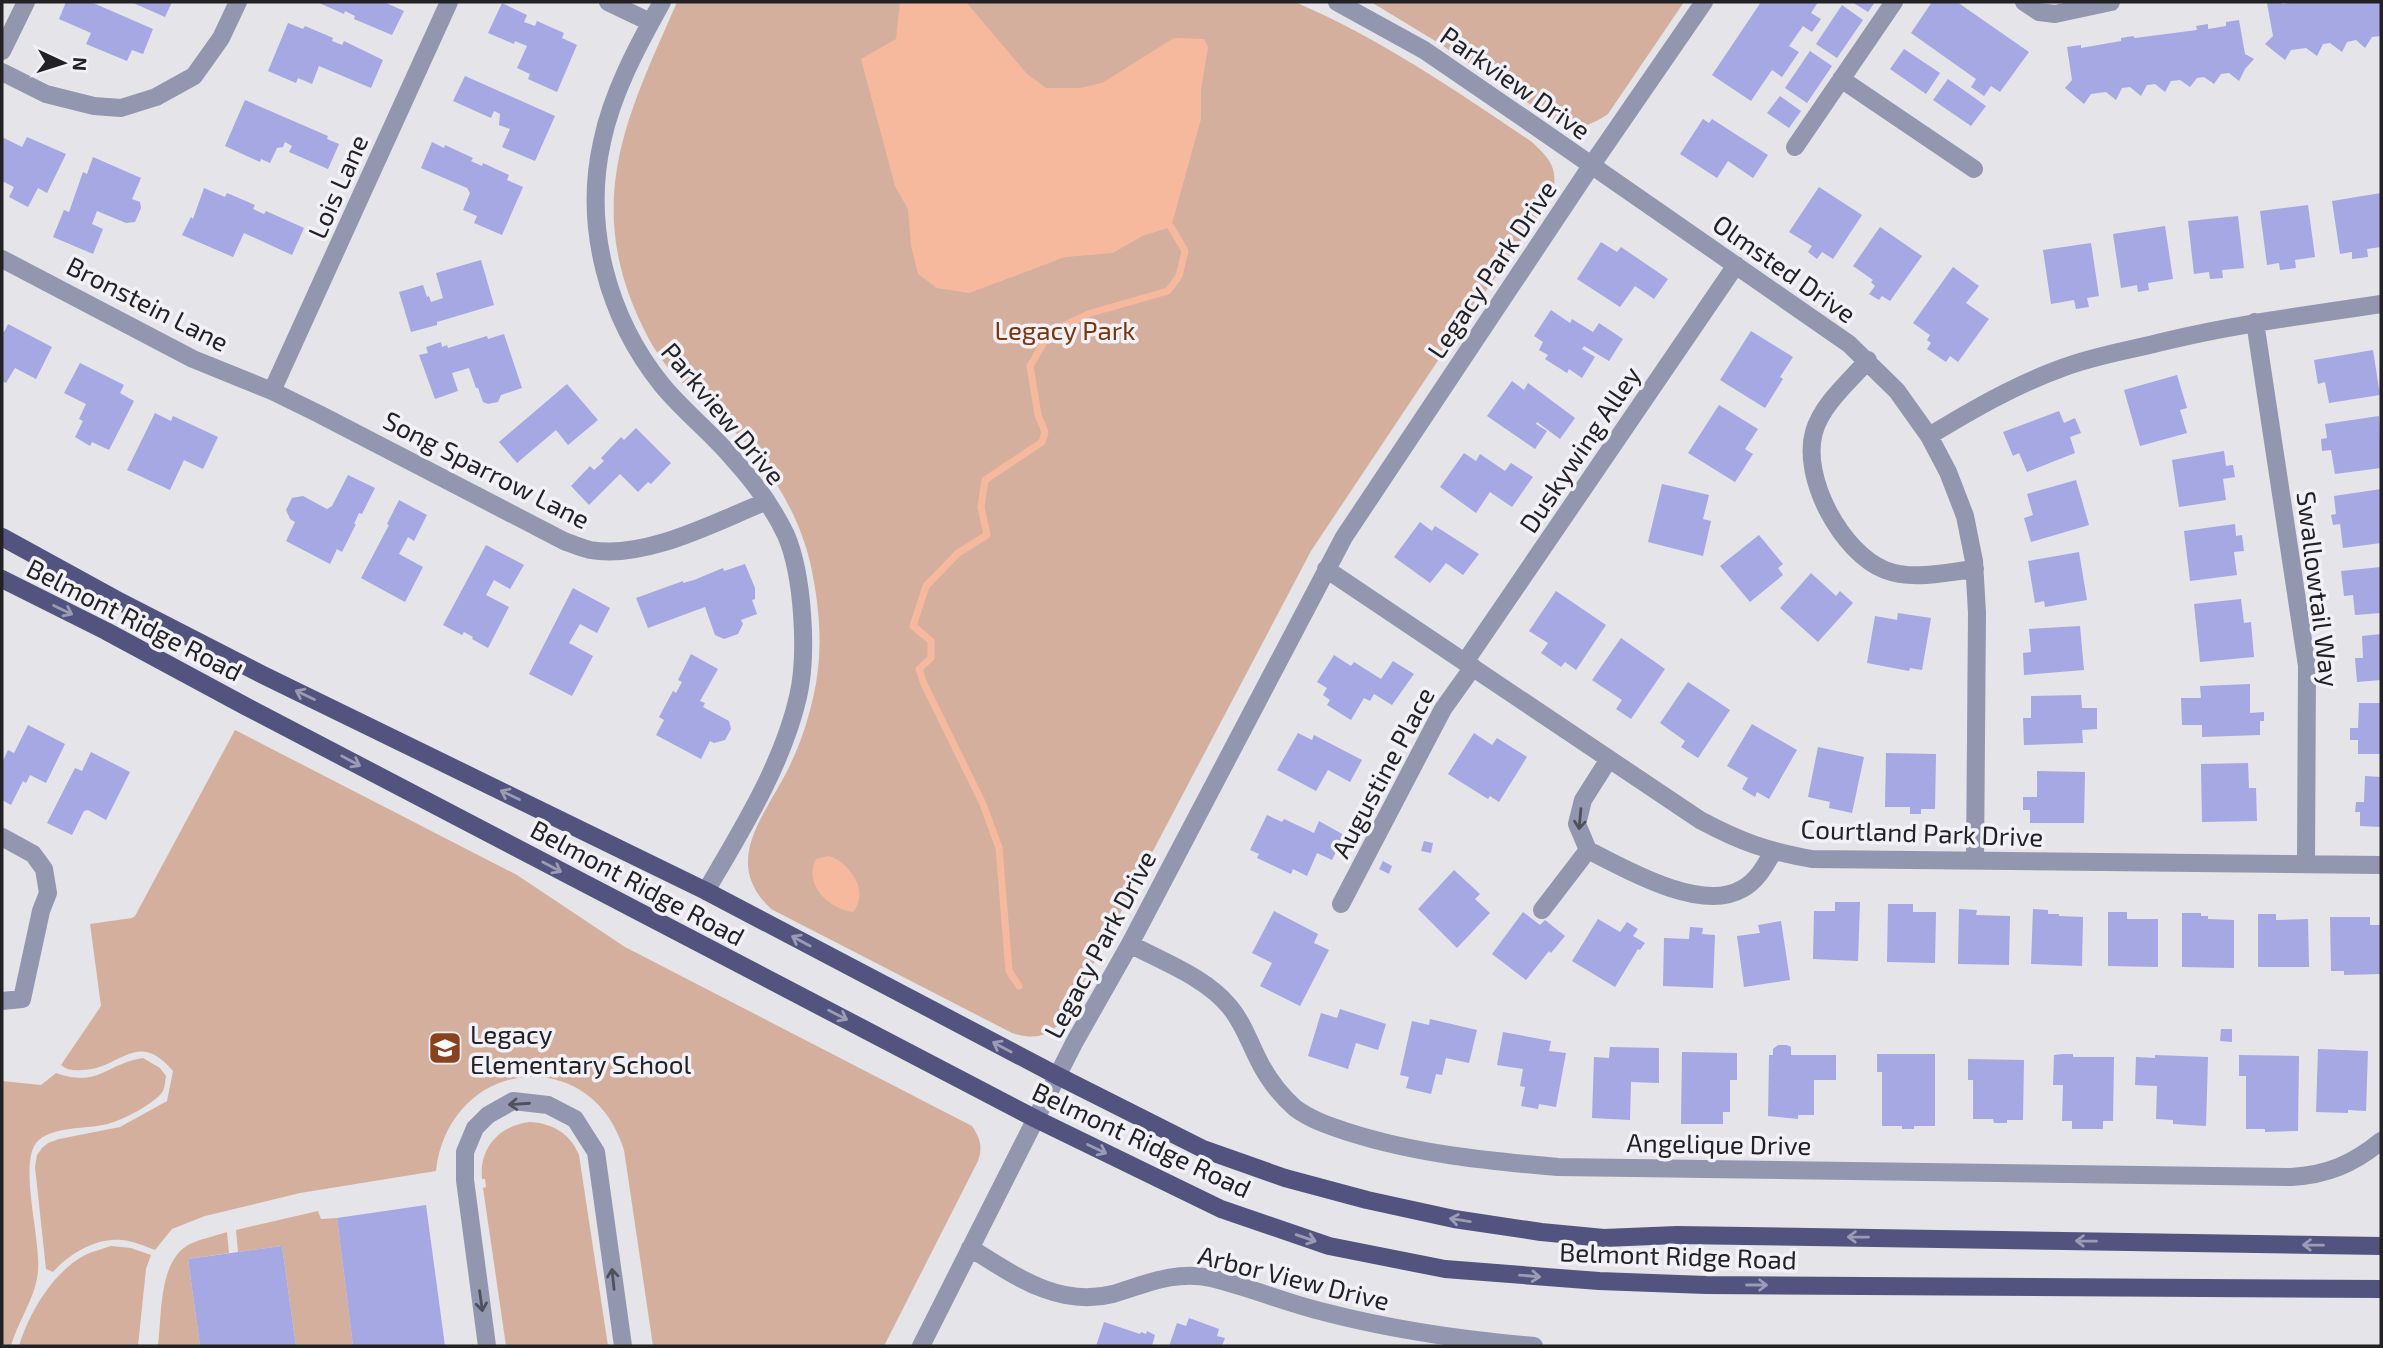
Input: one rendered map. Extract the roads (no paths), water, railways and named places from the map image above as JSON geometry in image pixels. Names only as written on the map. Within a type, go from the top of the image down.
[{"type":"main road","name":"Belmont Ridge Road","points":[[2,537],[263,675],[706,891],[1192,1144],[1255,1168],[1367,1200],[1454,1219],[1604,1238],[1676,1235],[2381,1246]]},
{"type":"main road","name":"Belmont Ridge Road","points":[[2,579],[1036,1119],[1221,1209],[1329,1246],[1445,1269],[1598,1281],[1706,1285],[2381,1289]]},
{"type":"street","points":[[2,51],[26,2]]},
{"type":"street","points":[[2,72],[46,93],[94,106],[121,108],[156,97],[194,76],[221,38],[238,2]]},
{"type":"street","name":"Lois Lane","points":[[272,391],[449,2]]},
{"type":"street","points":[[608,2],[650,22]]},
{"type":"street","name":"Parkview Drive","points":[[662,2],[618,92],[602,142],[596,189],[599,244],[608,285],[621,321],[638,351],[663,385],[736,461],[786,536],[797,578],[804,629],[799,696],[773,770],[706,891]]},
{"type":"street","name":"Parkview Drive","points":[[1337,2],[1424,50],[1591,166]]},
{"type":"street","name":"Legacy Park Drive","points":[[921,1346],[1058,1076],[1344,537],[1591,166],[1704,2]]},
{"type":"street","points":[[1795,147],[1894,2]]},
{"type":"street","points":[[2025,2],[2040,5],[2053,2]]},
{"type":"street","points":[[2025,2],[2039,12],[2055,14],[2111,2]]},
{"type":"street","points":[[1841,79],[1973,169]]},
{"type":"street","name":"Olmsted Drive","points":[[1591,166],[1849,344],[1897,391],[1929,436],[1948,472],[1965,516],[1975,569],[1975,861]]},
{"type":"street","name":"Bronstein Lane","points":[[2,259],[194,359],[272,391]]},
{"type":"street","name":"Duskywing Alley","points":[[1469,665],[1736,265]]},
{"type":"street","points":[[1929,436],[2005,393],[2062,368],[2109,352],[2255,323],[2381,304]]},
{"type":"street","name":"Swallowtail Way","points":[[2255,323],[2306,666],[2306,864]]},
{"type":"street","points":[[1868,360],[1824,409],[1814,432],[1811,455],[1814,480],[1820,494],[1846,541],[1863,558],[1886,570],[1912,576],[1975,569]]},
{"type":"street","name":"Song Sparrow Lane","points":[[272,391],[564,541],[590,550],[629,550],[677,539],[765,502]]},
{"type":"street","points":[[1326,569],[1469,665]]},
{"type":"street","name":"Courtland Park Drive","points":[[1469,665],[1700,820],[1736,839],[1773,852],[1812,859],[2381,865]]},
{"type":"street","name":"Augustine Place","points":[[1341,904],[1443,709],[1469,665]]},
{"type":"street","points":[[1609,759],[1583,800],[1577,824],[1588,850],[1660,886],[1696,894],[1723,895],[1741,891],[1754,881],[1773,852]]},
{"type":"street","points":[[2,837],[33,854],[44,869],[48,893],[41,911],[22,999],[2,1001]]},
{"type":"street","points":[[1542,910],[1588,850]]},
{"type":"street","name":"Angelique Drive","points":[[1130,944],[1206,985],[1229,1005],[1245,1028],[1271,1083],[1295,1108],[1317,1121],[1375,1140],[1446,1154],[1558,1167],[2291,1177],[2313,1176],[2338,1169],[2361,1157],[2381,1141]]},
{"type":"street","points":[[487,1346],[466,1180],[465,1152],[475,1128],[488,1115],[513,1101],[548,1105],[575,1119],[596,1152],[623,1346]]},
{"type":"street","name":"Arbor View Drive","points":[[971,1248],[1026,1283],[1052,1293],[1081,1297],[1111,1294],[1158,1278],[1182,1275],[1210,1278],[1321,1312],[1396,1329],[1472,1341],[1534,1346]]},
{"type":"waterway","points":[[1019,986],[1009,971],[999,848],[983,804],[919,669],[931,658],[931,641],[913,626],[926,586],[958,553],[987,535],[981,507],[985,480],[1042,442],[1045,432],[1038,415],[1030,366],[1050,332],[1091,313],[1168,291],[1179,276],[1185,251],[1171,227]]},
{"type":"place","name":"Legacy Elementary School","points":[[445,1048]]},
{"type":"park label","name":"Legacy Park","points":[[1065,329]]}]
